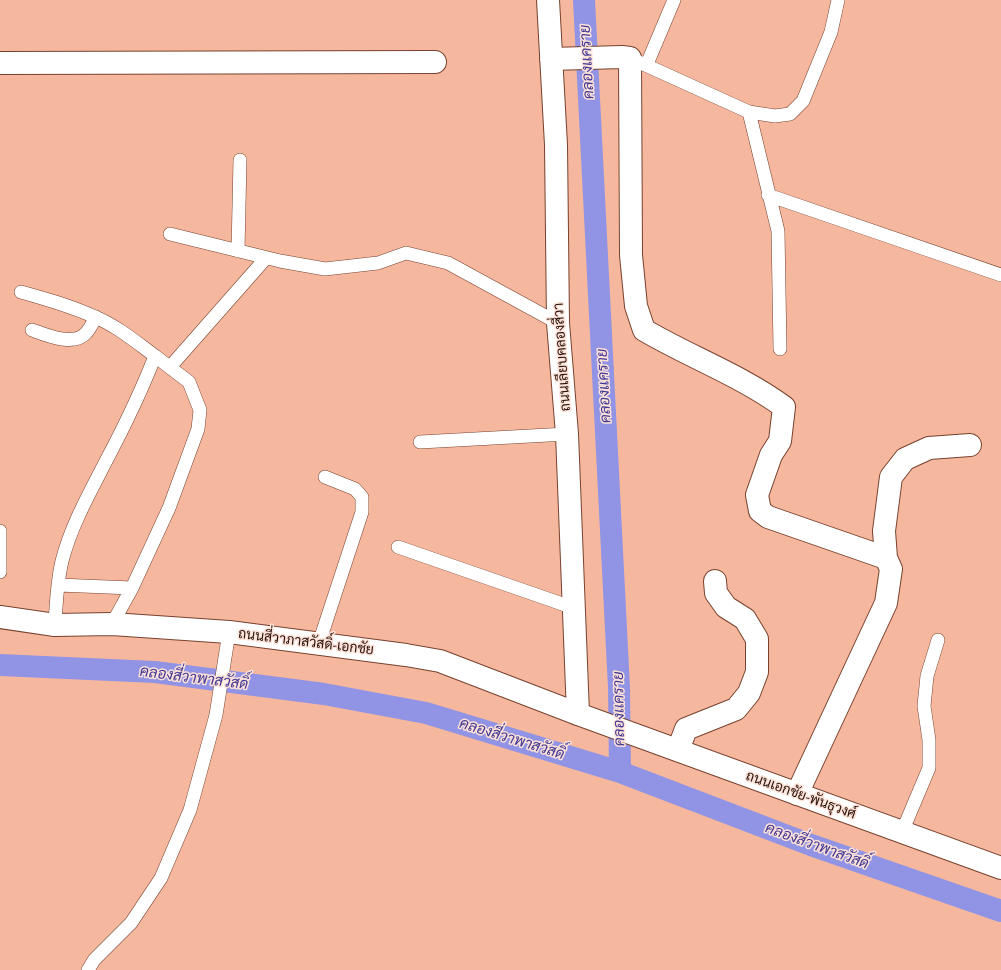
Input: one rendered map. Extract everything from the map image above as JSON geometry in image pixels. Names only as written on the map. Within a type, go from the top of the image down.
[{"type":"street","name":"ถนนเลียบคลองสี่วา","points":[[548,0],[556,145],[558,323],[567,434],[578,714]]},
{"type":"street","points":[[551,59],[633,60],[631,255],[636,306],[644,330],[669,345],[767,394],[784,407],[780,441],[771,455],[757,495],[760,511],[768,517],[886,558]]},
{"type":"street","points":[[0,63],[435,62]]},
{"type":"street","points":[[797,794],[886,603],[891,569],[886,558],[884,531],[891,477],[905,459],[929,448],[970,445]]},
{"type":"street","points":[[678,750],[686,729],[736,709],[749,693],[756,672],[756,639],[745,619],[726,607],[716,593],[715,581]]},
{"type":"street","name":"ถนนสี่วาภาสวัสดิ์-เอกชัย","points":[[0,617],[55,625],[112,624],[229,632],[406,655],[440,661],[601,722]]},
{"type":"street","name":"ถนนเอกชัย-พันธุวงศ์","points":[[601,722],[1001,868]]},
{"type":"lane","points":[[674,0],[633,60],[749,112],[775,116],[790,114],[803,101],[831,32],[838,0]]},
{"type":"lane","points":[[749,112],[756,134],[768,195],[778,231],[780,349]]},
{"type":"lane","points":[[238,251],[240,160]]},
{"type":"lane","points":[[768,195],[1001,275]]},
{"type":"lane","points":[[170,234],[266,258],[325,269],[378,263],[406,253],[448,263],[558,323]]},
{"type":"lane","points":[[170,367],[266,258]]},
{"type":"lane","points":[[21,292],[62,304],[96,317],[124,333],[189,382],[200,410],[198,429],[169,508],[132,588],[112,624]]},
{"type":"lane","points":[[32,330],[64,340],[77,338],[86,334],[96,317]]},
{"type":"lane","points":[[55,625],[58,585],[62,561],[76,520],[142,387],[155,356]]},
{"type":"lane","points":[[420,442],[567,434]]},
{"type":"lane","points":[[318,643],[362,512],[362,497],[355,489],[325,477]]},
{"type":"lane","points":[[0,531],[0,572]]},
{"type":"lane","points":[[398,547],[574,608]]},
{"type":"lane","points":[[58,585],[132,588]]},
{"type":"lane","points":[[88,970],[94,960],[131,923],[160,878],[190,810],[216,715],[229,632]]},
{"type":"lane","points":[[902,832],[929,768],[929,740],[924,706],[927,676],[938,640]]},
{"type":"waterway","name":"คลองเเคราย","points":[[584,0],[619,688],[620,772]]},
{"type":"waterway","name":"คลองสี่วาพาสวัสดิ์","points":[[0,665],[155,672],[324,694],[426,713],[620,772],[811,845],[1001,911]]}]
